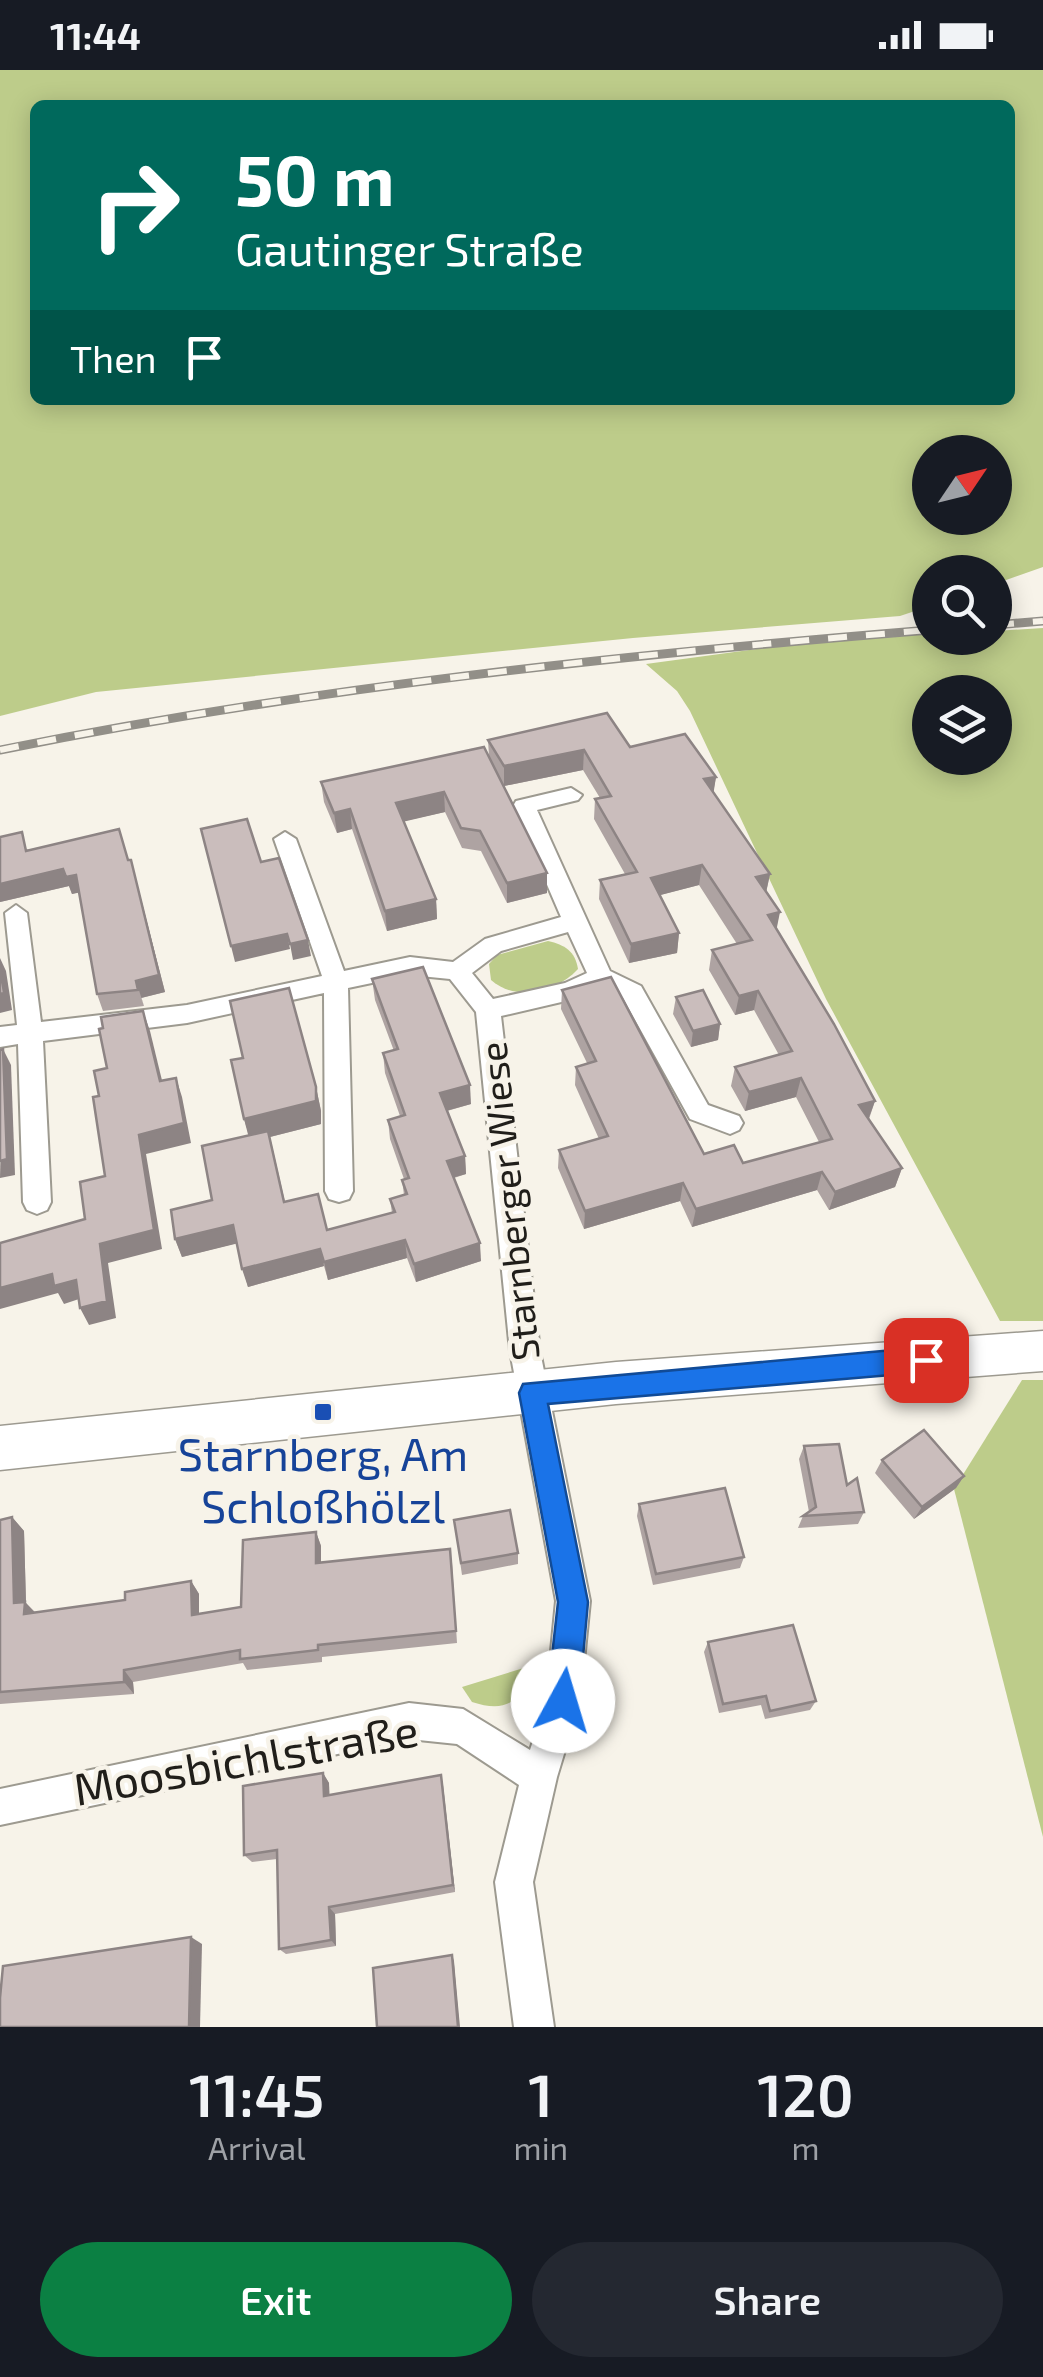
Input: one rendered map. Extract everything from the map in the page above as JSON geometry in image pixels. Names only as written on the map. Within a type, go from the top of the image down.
[{"type":"main road","points":[[0,1448],[532,1393],[1043,1350]]},
{"type":"street","points":[[571,796],[524,806],[601,977],[632,992],[698,1112],[730,1123]]},
{"type":"street","points":[[285,838],[336,982],[339,1191]]},
{"type":"street","points":[[16,913],[30,1033],[37,1202]]},
{"type":"street","points":[[0,1037],[186,1014],[410,966],[457,971],[493,945],[575,922]]},
{"type":"street","name":"Starnberger Wiese","points":[[457,971],[488,1010],[532,1393],[573,1602],[563,1701],[539,1777],[514,1882],[534,2027]]},
{"type":"street","name":"Starnberger Wiese","points":[[488,1010],[570,991],[601,977]]},
{"type":"street","name":"Moosbichlstraße","points":[[0,1807],[409,1721],[462,1727],[539,1777]]},
{"type":"green space","points":[[0,70],[1043,70],[1043,567],[1012,578],[1012,555],[912,555],[912,612],[900,616],[633,638],[96,692],[0,716]]},
{"type":"green space","points":[[1043,628],[1043,1321],[1000,1321],[826,999],[690,711],[677,691],[646,664],[771,647],[912,634],[912,655],[1012,655],[1012,630]]},
{"type":"green space","points":[[548,941],[572,953],[578,969],[559,984],[524,993],[491,980],[489,964],[497,955]]},
{"type":"green space","points":[[1022,1380],[1043,1380],[1043,1837],[954,1489]]},
{"type":"green space","points":[[527,1667],[517,1697],[503,1705],[472,1702],[462,1687]]},
{"type":"building","points":[[607,713],[630,747],[685,734],[716,777],[704,779],[770,874],[756,877],[780,912],[768,915],[875,1101],[859,1105],[902,1168],[835,1192],[822,1172],[696,1209],[683,1183],[585,1211],[559,1150],[608,1136],[576,1067],[596,1061],[562,990],[611,977],[704,1154],[734,1145],[743,1163],[832,1139],[801,1078],[749,1092],[735,1067],[792,1051],[758,991],[739,996],[712,950],[752,940],[702,865],[651,878],[679,933],[631,944],[600,880],[637,872],[595,799],[611,796],[584,750],[504,766],[488,740]]},
{"type":"building","points":[[484,747],[547,873],[507,883],[480,831],[461,828],[444,792],[396,803],[436,899],[385,911],[350,809],[334,813],[321,782]]},
{"type":"building","points":[[247,819],[261,862],[279,858],[308,940],[290,944],[287,934],[231,946],[201,829]]},
{"type":"building","points":[[119,829],[131,860],[159,975],[136,981],[138,990],[97,994],[76,875],[66,877],[63,869],[0,884],[0,837],[22,832],[26,851]]},
{"type":"building","points":[[423,967],[470,1085],[440,1093],[465,1156],[447,1161],[480,1243],[414,1264],[405,1240],[324,1262],[320,1249],[242,1269],[233,1225],[175,1239],[171,1210],[212,1200],[202,1146],[268,1131],[284,1202],[318,1194],[327,1230],[395,1212],[390,1199],[407,1194],[402,1180],[409,1178],[388,1120],[405,1115],[383,1053],[398,1049],[372,979]]},
{"type":"building","points":[[289,988],[316,1087],[316,1101],[244,1119],[231,1060],[243,1058],[230,1001]]},
{"type":"building","points":[[703,990],[720,1024],[693,1031],[676,997]]},
{"type":"building","points":[[143,1011],[160,1081],[176,1078],[184,1123],[139,1135],[154,1230],[100,1244],[107,1301],[80,1308],[76,1280],[54,1286],[52,1274],[0,1288],[0,1243],[85,1219],[80,1182],[105,1176],[93,1097],[99,1096],[94,1071],[107,1068],[99,1029],[103,1028],[101,1017]]},
{"type":"building","points":[[3,1049],[7,1159],[0,1161],[0,1050]]},
{"type":"building","points":[[924,1430],[964,1476],[922,1507],[882,1460]]},
{"type":"building","points":[[839,1444],[847,1485],[857,1478],[864,1512],[803,1516],[816,1507],[804,1446]]},
{"type":"building","points":[[725,1488],[744,1557],[656,1574],[639,1504]]},
{"type":"building","points":[[510,1510],[518,1553],[461,1563],[454,1520]]},
{"type":"building","points":[[12,1517],[14,1603],[25,1602],[24,1614],[125,1600],[125,1592],[191,1581],[192,1615],[241,1607],[243,1540],[316,1532],[316,1563],[450,1549],[456,1631],[318,1645],[318,1650],[240,1659],[240,1650],[124,1670],[124,1682],[0,1692],[0,1520]]},
{"type":"building","points":[[793,1625],[816,1701],[770,1711],[766,1696],[723,1704],[708,1642]]},
{"type":"building","points":[[323,1773],[324,1796],[441,1775],[453,1885],[329,1907],[331,1940],[279,1949],[277,1850],[244,1855],[243,1786]]},
{"type":"building","points":[[191,1937],[189,2027],[0,2027],[3,1966]]},
{"type":"building","points":[[452,1955],[458,2027],[377,2027],[373,1968]]},
{"type":"railway","points":[[1012,624],[1043,621]]},
{"type":"railway","points":[[0,750],[347,691],[579,663],[912,632]]},
{"type":"place","name":"Starnberg, Am Schloßhölzl","points":[[323,1412]]},
{"type":"route","points":[[563,1701],[573,1602],[532,1393],[926,1360]]}]
